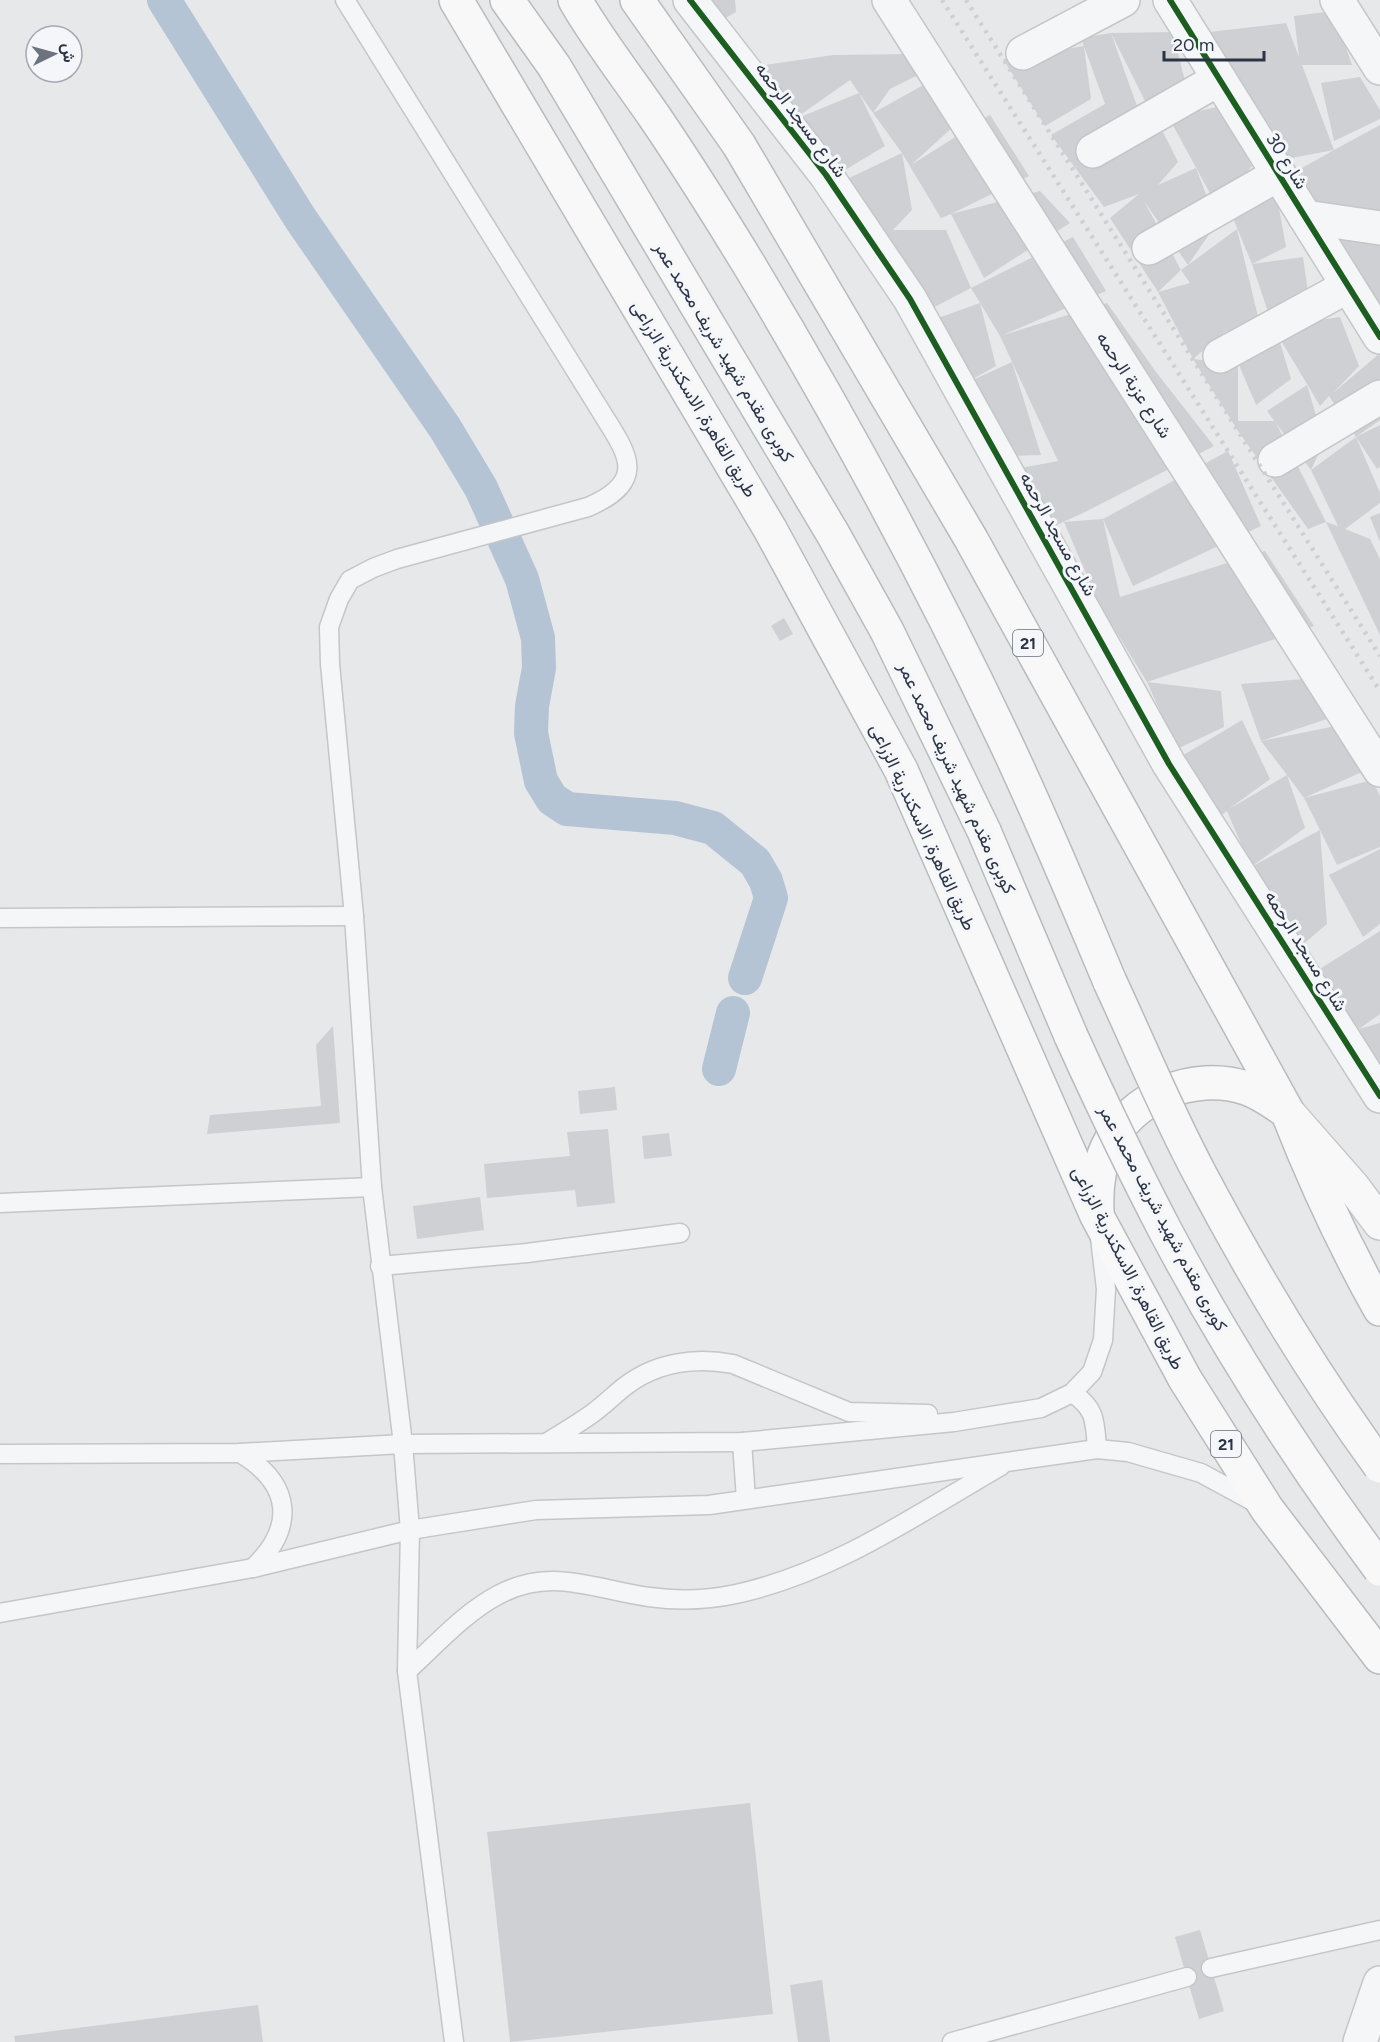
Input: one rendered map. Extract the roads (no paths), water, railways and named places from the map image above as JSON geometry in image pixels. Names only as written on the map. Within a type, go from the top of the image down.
[{"type":"main road","name":"طريق القاهرة, الاسكندرية الزراعى","points":[[456,0],[770,529],[901,770],[1097,1216],[1185,1379],[1267,1509],[1380,1657]]},
{"type":"main road","name":"كوبرى مقدم شهيد شريف محمد عمر","points":[[507,0],[554,66],[833,534],[887,631],[984,831],[1071,1036],[1117,1136],[1167,1234],[1221,1330],[1281,1426],[1380,1569]]},
{"type":"main road","points":[[575,0],[679,153],[750,267],[819,383],[885,502],[1005,741],[1110,982],[1200,1173],[1251,1266],[1306,1357],[1380,1466]]},
{"type":"main road","name":"21","points":[[637,0],[739,145],[971,540],[1287,1112],[1316,1184],[1380,1309]]},
{"type":"main road","points":[[1097,1216],[1096,1192],[1107,1147],[1120,1127],[1136,1110],[1155,1096],[1177,1087],[1200,1083],[1223,1083],[1246,1088],[1268,1098],[1287,1112],[1353,1186],[1380,1222]]},
{"type":"street","name":"شارع مسجد الرحمه","points":[[690,0],[826,176],[910,299],[1170,764],[1380,1096]]},
{"type":"street","name":"شارع عزبة الرحمه","points":[[889,0],[1380,770]]},
{"type":"street","points":[[1023,53],[1123,0]]},
{"type":"street","name":"شارع 30","points":[[1170,0],[1380,337]]},
{"type":"street","points":[[1337,0],[1380,68]]},
{"type":"street","points":[[1094,151],[1219,79]]},
{"type":"street","points":[[1149,248],[1279,174]]},
{"type":"street","points":[[1305,217],[1380,228]]},
{"type":"street","points":[[1220,356],[1348,286]]},
{"type":"street","points":[[1275,459],[1380,397]]},
{"type":"street","points":[[1360,2042],[1380,1984]]},
{"type":"lane","points":[[345,0],[624,449],[629,468],[622,486],[607,499],[588,507],[372,568],[350,580],[339,599],[329,627],[330,664],[354,916],[372,1187],[403,1444],[410,1530],[407,1671],[454,2042]]},
{"type":"lane","points":[[0,918],[354,916]]},
{"type":"lane","points":[[0,1203],[372,1187]]},
{"type":"lane","points":[[0,1454],[240,1453],[403,1444],[742,1442],[993,1417],[1041,1408],[1072,1393],[1092,1372],[1103,1340],[1106,1289],[1097,1216]]},
{"type":"lane","points":[[380,1266],[527,1253],[680,1233]]},
{"type":"lane","points":[[546,1443],[592,1414],[646,1373],[669,1364],[695,1360],[713,1360],[733,1364],[849,1412],[993,1417]]},
{"type":"lane","points":[[1072,1393],[1083,1400],[1091,1410],[1095,1421],[1097,1449]]},
{"type":"lane","points":[[742,1442],[746,1499]]},
{"type":"lane","points":[[0,1613],[253,1568],[410,1530],[536,1510],[709,1505],[1097,1449],[1128,1452],[1201,1473],[1267,1509]]},
{"type":"lane","points":[[240,1453],[257,1463],[269,1475],[277,1489],[282,1506],[282,1524],[276,1540],[253,1568]]},
{"type":"lane","points":[[407,1671],[484,1603],[518,1586],[542,1581],[565,1580],[651,1597],[678,1599],[733,1595],[765,1587],[834,1562],[1010,1460]]},
{"type":"lane","points":[[1211,1968],[1380,1930]]},
{"type":"lane","points":[[952,2042],[1186,1977]]},
{"type":"waterway","points":[[164,0],[300,218],[445,428],[481,488],[522,579],[538,638],[539,668],[532,706],[531,733],[541,781],[552,799],[567,809],[675,818],[713,828],[755,862],[766,881],[771,898],[745,978]]},
{"type":"waterway","points":[[719,1069],[733,1013]]},
{"type":"railway","points":[[942,0],[1380,691]]},
{"type":"railway","points":[[966,0],[1380,656]]}]
